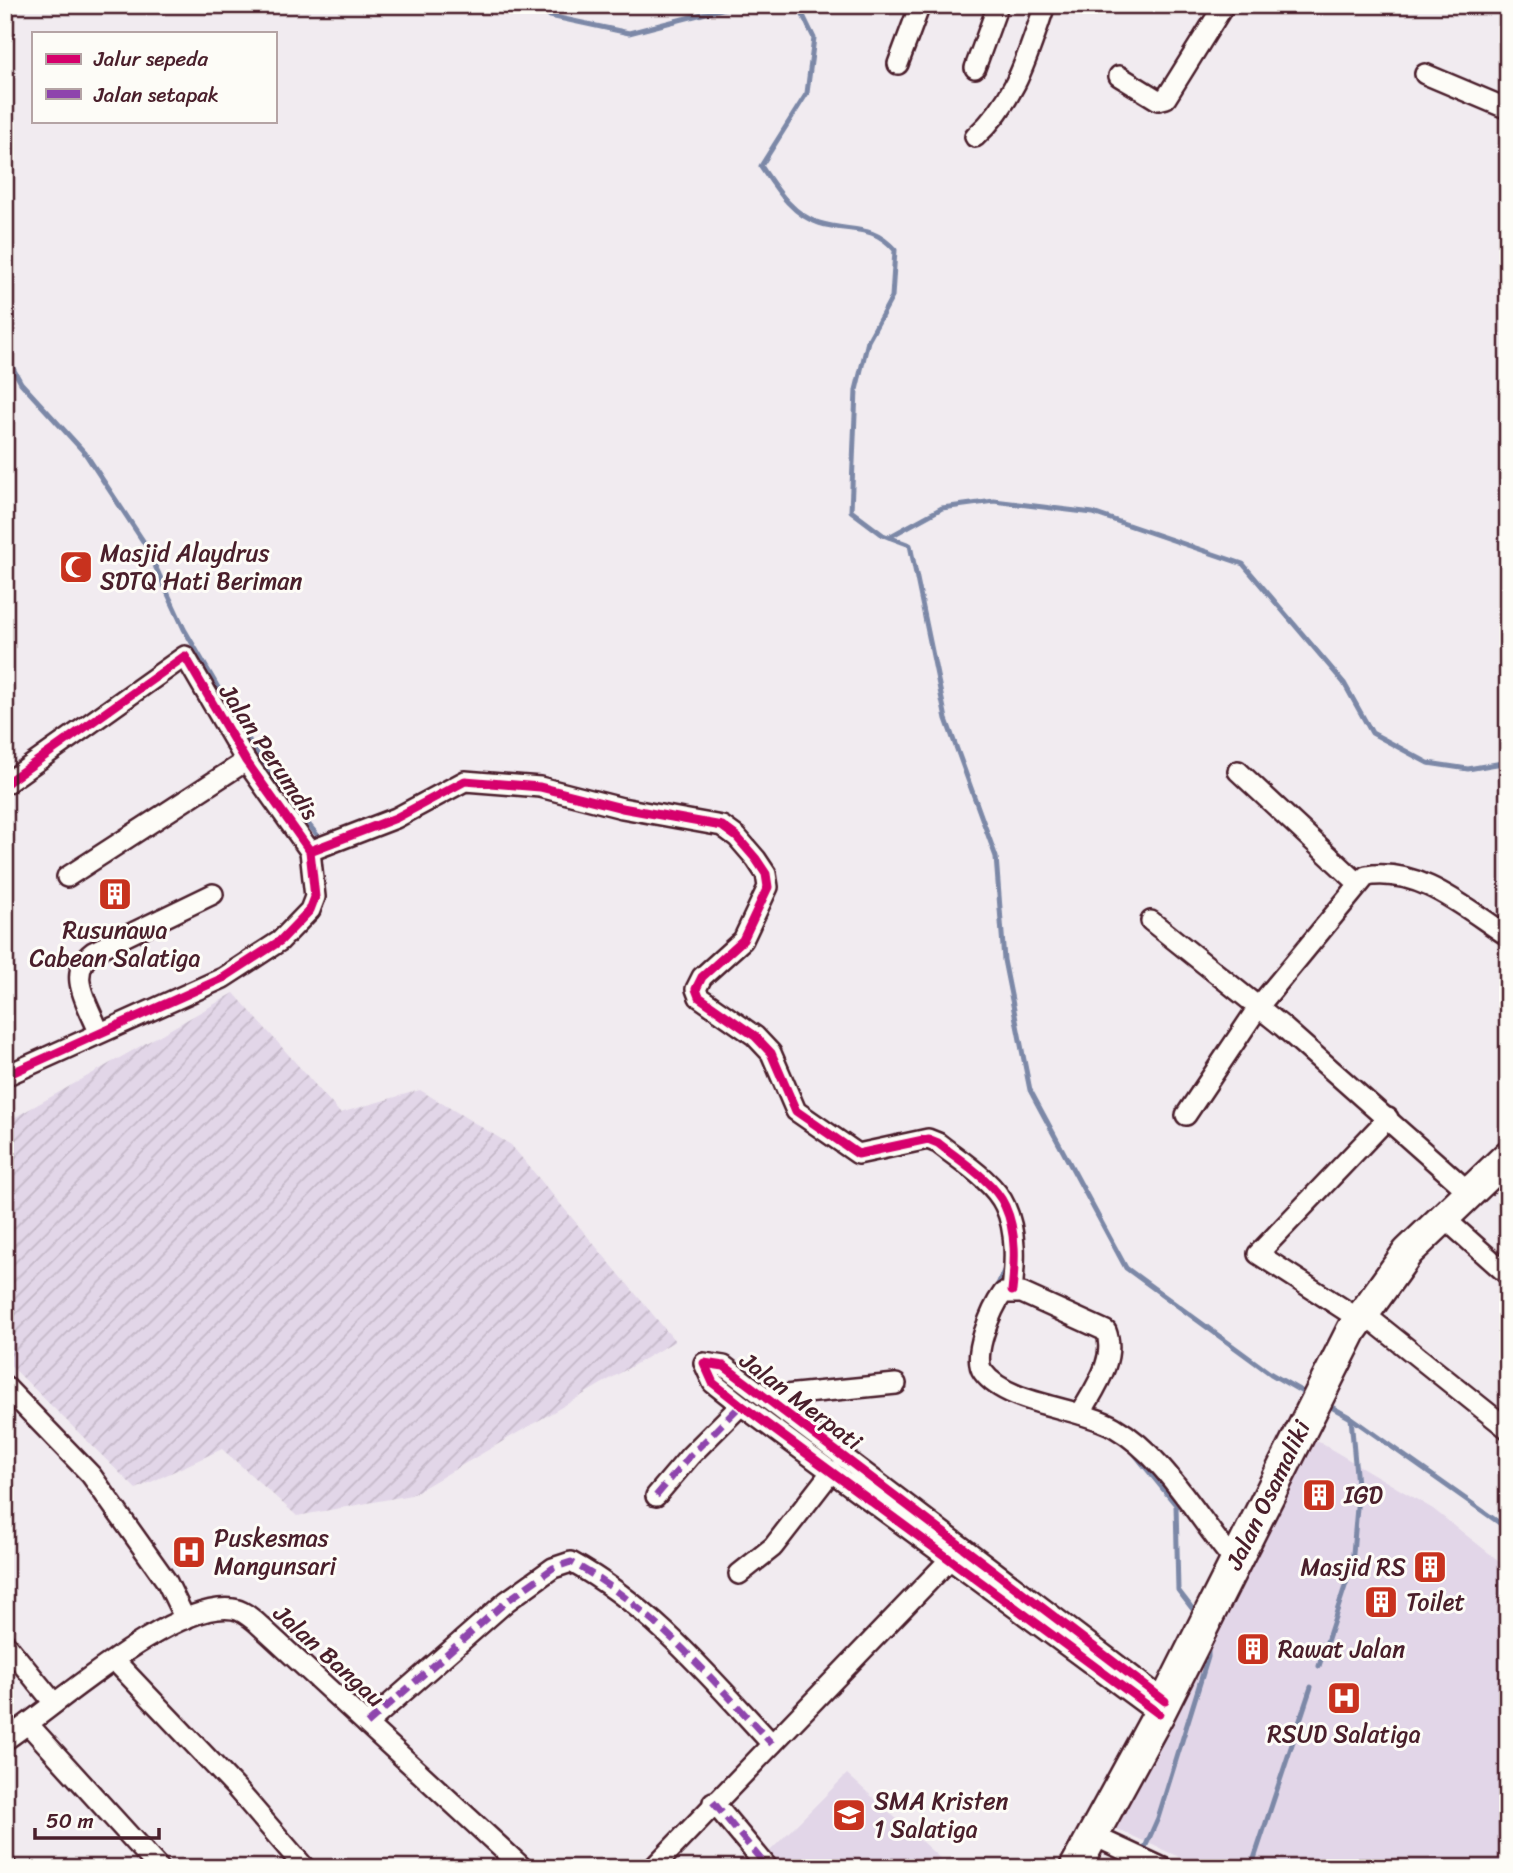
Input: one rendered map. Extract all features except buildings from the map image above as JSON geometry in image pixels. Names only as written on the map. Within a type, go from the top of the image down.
[{"type":"main road","name":"Jalan Osamaliki","points":[[1074,1868],[1162,1708],[1330,1368],[1361,1316],[1409,1252],[1508,1156]]},
{"type":"street","points":[[898,64],[920,5]]},
{"type":"street","points":[[975,68],[998,5]]},
{"type":"street","points":[[975,137],[997,117],[1008,99],[1045,5]]},
{"type":"street","points":[[1119,76],[1158,100],[1166,98],[1224,5]]},
{"type":"street","points":[[1425,74],[1506,103]]},
{"type":"street","name":"Jalan Perumdis","points":[[5,784],[185,656],[246,761],[320,847],[315,897],[310,910],[280,941],[223,978],[5,1076]]},
{"type":"street","points":[[67,877],[246,761]]},
{"type":"street","points":[[1238,771],[1357,882]]},
{"type":"street","points":[[320,847],[396,818],[465,781],[540,787],[622,808],[722,826],[737,837],[756,859],[766,874],[768,887],[743,940],[702,977],[696,989],[699,997],[755,1036],[771,1053],[796,1111],[836,1140],[858,1154],[928,1139],[938,1143],[991,1188],[1005,1205],[1015,1255],[1012,1291]]},
{"type":"street","points":[[1186,1115],[1259,1006],[1357,882],[1366,876],[1376,874],[1418,881],[1508,936]]},
{"type":"street","points":[[99,1032],[80,984],[78,972],[81,961],[93,952],[213,894]]},
{"type":"street","points":[[1151,921],[1259,1006],[1469,1192]]},
{"type":"street","points":[[1388,1118],[1258,1254],[1361,1316],[1508,1429]]},
{"type":"street","points":[[1443,1217],[1508,1275]]},
{"type":"street","points":[[1081,1413],[1106,1365],[1111,1344],[1106,1331],[1012,1291],[1003,1293],[998,1299],[980,1346],[977,1359],[982,1371],[999,1386],[1022,1396],[1081,1413],[1115,1427],[1157,1461],[1235,1562]]},
{"type":"street","name":"Jalan Merpati","points":[[956,1554],[832,1471],[741,1405],[713,1383],[704,1363],[724,1366],[956,1554],[1162,1708]]},
{"type":"street","points":[[765,1397],[896,1384]]},
{"type":"street","points":[[5,1386],[91,1475],[167,1582],[186,1619]]},
{"type":"street","points":[[656,1496],[690,1456],[741,1405]]},
{"type":"street","points":[[738,1574],[773,1547],[832,1471]]},
{"type":"street","points":[[653,1868],[713,1802],[956,1554]]},
{"type":"street","points":[[367,1724],[508,1601],[553,1568],[571,1562],[601,1579],[629,1600],[690,1656],[772,1744]]},
{"type":"street","name":"Jalan Bangau","points":[[5,1740],[160,1630],[212,1610],[234,1609],[244,1613],[523,1868]]},
{"type":"street","points":[[5,1643],[54,1703]]},
{"type":"street","points":[[115,1661],[236,1788],[298,1865]]},
{"type":"street","points":[[28,1724],[159,1868]]},
{"type":"street","points":[[713,1802],[768,1868]]},
{"type":"street","points":[[1092,1835],[1149,1861]]},
{"type":"shaded area","points":[[234,993],[340,1113],[420,1090],[511,1145],[675,1341],[411,1495],[297,1516],[222,1449],[136,1489],[5,1360],[5,1123]]},
{"type":"shaded area","name":"RSUD Salatiga","points":[[1312,1438],[1433,1509],[1508,1568],[1508,1868],[1203,1868],[1115,1828]]},
{"type":"shaded area","name":"SMA Kristen 1 Salatiga","points":[[847,1774],[950,1868],[776,1868],[766,1855]]},
{"type":"waterway","points":[[538,5],[550,16],[629,33],[737,5]]},
{"type":"waterway","points":[[798,5],[814,38],[807,93],[761,166],[786,200],[801,214],[830,226],[869,232],[886,241],[895,250],[892,297],[868,341],[856,390],[851,511],[883,535],[910,545],[946,719],[996,857],[1004,960],[1030,1090],[1126,1268],[1271,1374],[1308,1395]]},
{"type":"waterway","points":[[5,354],[21,383],[85,453],[145,544],[184,629],[274,782],[323,842]]},
{"type":"waterway","points":[[889,537],[942,508],[994,501],[1093,513],[1243,564],[1344,683],[1372,733],[1428,763],[1468,769],[1508,762]]},
{"type":"waterway","points":[[996,1289],[1006,1266]]},
{"type":"waterway","points":[[1326,1404],[1351,1418],[1508,1529]]},
{"type":"waterway","points":[[1319,1666],[1352,1565],[1358,1496],[1351,1418]]},
{"type":"waterway","points":[[1133,1452],[1176,1505],[1178,1590],[1198,1616]]},
{"type":"waterway","points":[[1136,1868],[1158,1818],[1208,1657],[1208,1645]]},
{"type":"waterway","points":[[1251,1868],[1311,1687]]},
{"type":"marked path","points":[[656,1496],[690,1456],[741,1405]]},
{"type":"marked path","points":[[367,1724],[507,1601],[553,1568],[571,1562],[600,1579],[653,1621],[772,1744]]},
{"type":"marked path","points":[[713,1802],[768,1868]]},
{"type":"cycle path","points":[[5,784],[185,656],[246,761],[310,851],[315,897],[310,910],[280,941],[223,978],[5,1076]]},
{"type":"cycle path","points":[[310,851],[396,818],[465,781],[540,787],[622,808],[722,826],[737,837],[756,859],[766,874],[768,887],[743,940],[702,977],[696,989],[699,997],[755,1036],[771,1053],[796,1111],[858,1154],[928,1139],[938,1143],[985,1180],[1000,1197],[1012,1226],[1012,1291]]},
{"type":"cycle path","points":[[1159,1714],[741,1405],[713,1383],[704,1363],[724,1366],[1165,1701]]},
{"type":"place","name":"Masjid Alaydrus SDTQ Hati Beriman","points":[[76,567]]},
{"type":"place","name":"Rusunawa Cabean Salatiga","points":[[115,894]]},
{"type":"place","name":"IGD","points":[[1319,1495]]},
{"type":"place","name":"Puskesmas Mangunsari","points":[[189,1552]]},
{"type":"place","name":"Masjid RS","points":[[1430,1567]]},
{"type":"place","name":"Toilet","points":[[1381,1602]]},
{"type":"place","name":"Rawat Jalan","points":[[1253,1649]]},
{"type":"place","name":"RSUD Salatiga","points":[[1344,1698]]},
{"type":"place","name":"SMA Kristen 1 Salatiga","points":[[849,1815]]}]
